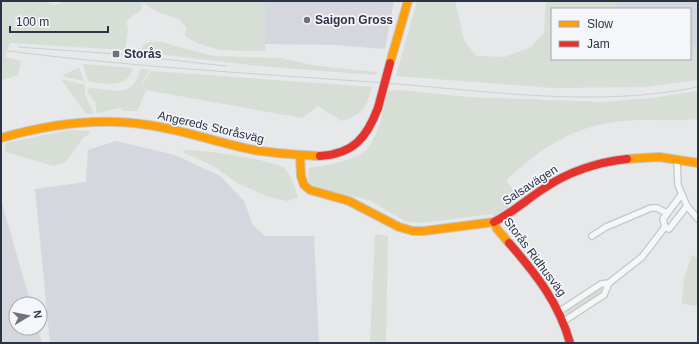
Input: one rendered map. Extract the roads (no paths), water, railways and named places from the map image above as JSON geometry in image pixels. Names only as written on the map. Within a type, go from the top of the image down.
[{"type":"street","name":"Angereds Storåsväg","points":[[1,138],[44,127],[96,121],[133,123],[163,128],[254,150],[300,155],[326,155],[347,150],[365,135],[378,108],[408,1]]},
{"type":"street","name":"Storås Ridhusväg","points":[[300,155],[301,176],[304,185],[310,190],[350,200],[405,229],[429,231],[494,222],[497,229],[536,274],[560,311],[570,343]]},
{"type":"street","name":"Salsavägen","points":[[494,222],[550,184],[580,170],[626,158],[660,157],[698,163]]},
{"type":"street","points":[[677,159],[678,185],[681,195],[687,206],[698,219]]},
{"type":"street","points":[[665,227],[663,219],[681,195]]},
{"type":"street","points":[[665,227],[669,229],[687,206]]},
{"type":"street","points":[[592,236],[606,227],[651,208],[656,208],[667,213]]},
{"type":"street","points":[[564,321],[604,295],[610,283],[642,257],[665,227]]},
{"type":"street","points":[[560,311],[601,284],[610,283]]},
{"type":"tram line","points":[[19,47],[116,54],[226,66]]},
{"type":"tram line","points":[[8,51],[149,66],[542,96],[621,96],[659,93],[698,87]]},
{"type":"place","name":"Saigon Gross","points":[[307,20]]},
{"type":"place","name":"Storås","points":[[116,54]]}]
